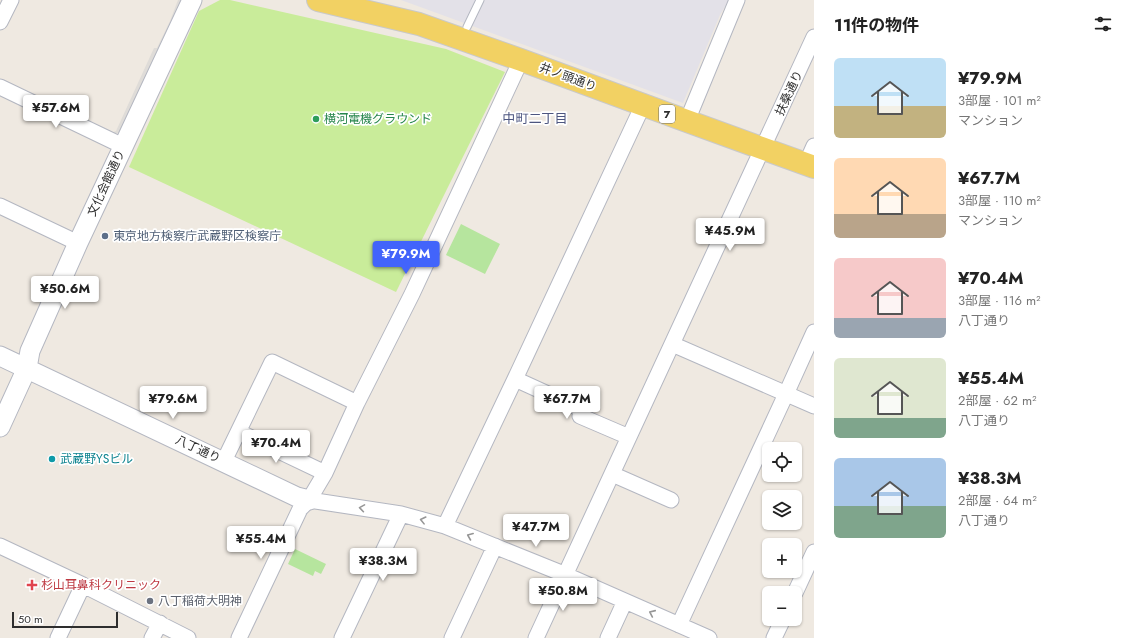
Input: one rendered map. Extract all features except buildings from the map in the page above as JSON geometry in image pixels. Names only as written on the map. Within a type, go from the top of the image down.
[{"type":"main road","name":"井ノ頭通り","points":[[318,0],[419,24],[763,148],[811,159]]},
{"type":"street","points":[[0,22],[11,0]]},
{"type":"street","name":"文化会館通り","points":[[0,427],[27,368],[30,351],[78,243],[192,0]]},
{"type":"street","points":[[687,121],[737,0]]},
{"type":"street","name":"扶桑通り","points":[[536,638],[814,37]]},
{"type":"street","points":[[240,638],[300,509],[308,500],[325,473],[357,403],[412,294],[521,60]]},
{"type":"street","points":[[0,87],[123,146]]},
{"type":"street","points":[[445,526],[643,105]]},
{"type":"street","points":[[0,206],[78,243]]},
{"type":"street","points":[[686,631],[786,394],[814,332]]},
{"type":"street","points":[[672,344],[814,406]]},
{"type":"street","name":"八丁通り","points":[[0,356],[224,461],[297,497],[308,500]]},
{"type":"street","points":[[224,461],[272,362],[357,403]]},
{"type":"street","points":[[515,379],[582,410],[580,416],[629,438]]},
{"type":"street","points":[[239,432],[325,473]]},
{"type":"street","points":[[612,474],[671,500]]},
{"type":"street","points":[[308,500],[401,514],[445,526],[566,575],[625,601],[686,631],[709,638]]},
{"type":"street","points":[[342,638],[401,514]]},
{"type":"street","points":[[0,546],[83,585],[188,638]]},
{"type":"street","points":[[452,638],[495,546]]},
{"type":"street","points":[[798,586],[814,552]]},
{"type":"street","points":[[58,638],[83,585]]},
{"type":"street","points":[[608,638],[625,601]]},
{"type":"street","points":[[152,638],[160,623]]},
{"type":"street","points":[[774,638],[780,626]]},
{"type":"lane","points":[[467,27],[480,0]]},
{"type":"shaded area","points":[[178,0],[185,0],[122,133],[111,133],[116,131],[154,48],[157,48],[170,21]]},
{"type":"shaded area","points":[[401,0],[729,0],[720,15],[683,103]]},
{"type":"green space","name":"横河電機グラウンド","points":[[220,0],[230,0],[446,49],[505,72],[396,292],[129,167],[199,11]]},
{"type":"green space","points":[[461,224],[500,244],[485,274],[446,255]]},
{"type":"green space","points":[[295,549],[326,564],[321,574],[315,571],[313,576],[288,564]]},
{"type":"place","name":"横河電機グラウンド","points":[[316,119]]},
{"type":"place","name":"東京地方検察庁武蔵野区検察庁","points":[[105,236]]},
{"type":"place","name":"武蔵野YSビル","points":[[52,459]]},
{"type":"place","name":"杉山耳鼻科クリニック","points":[[32,585]]},
{"type":"place","name":"八丁稲荷大明神","points":[[150,601]]},
{"type":"district","name":"中町二丁目","points":[[535,118]]}]
